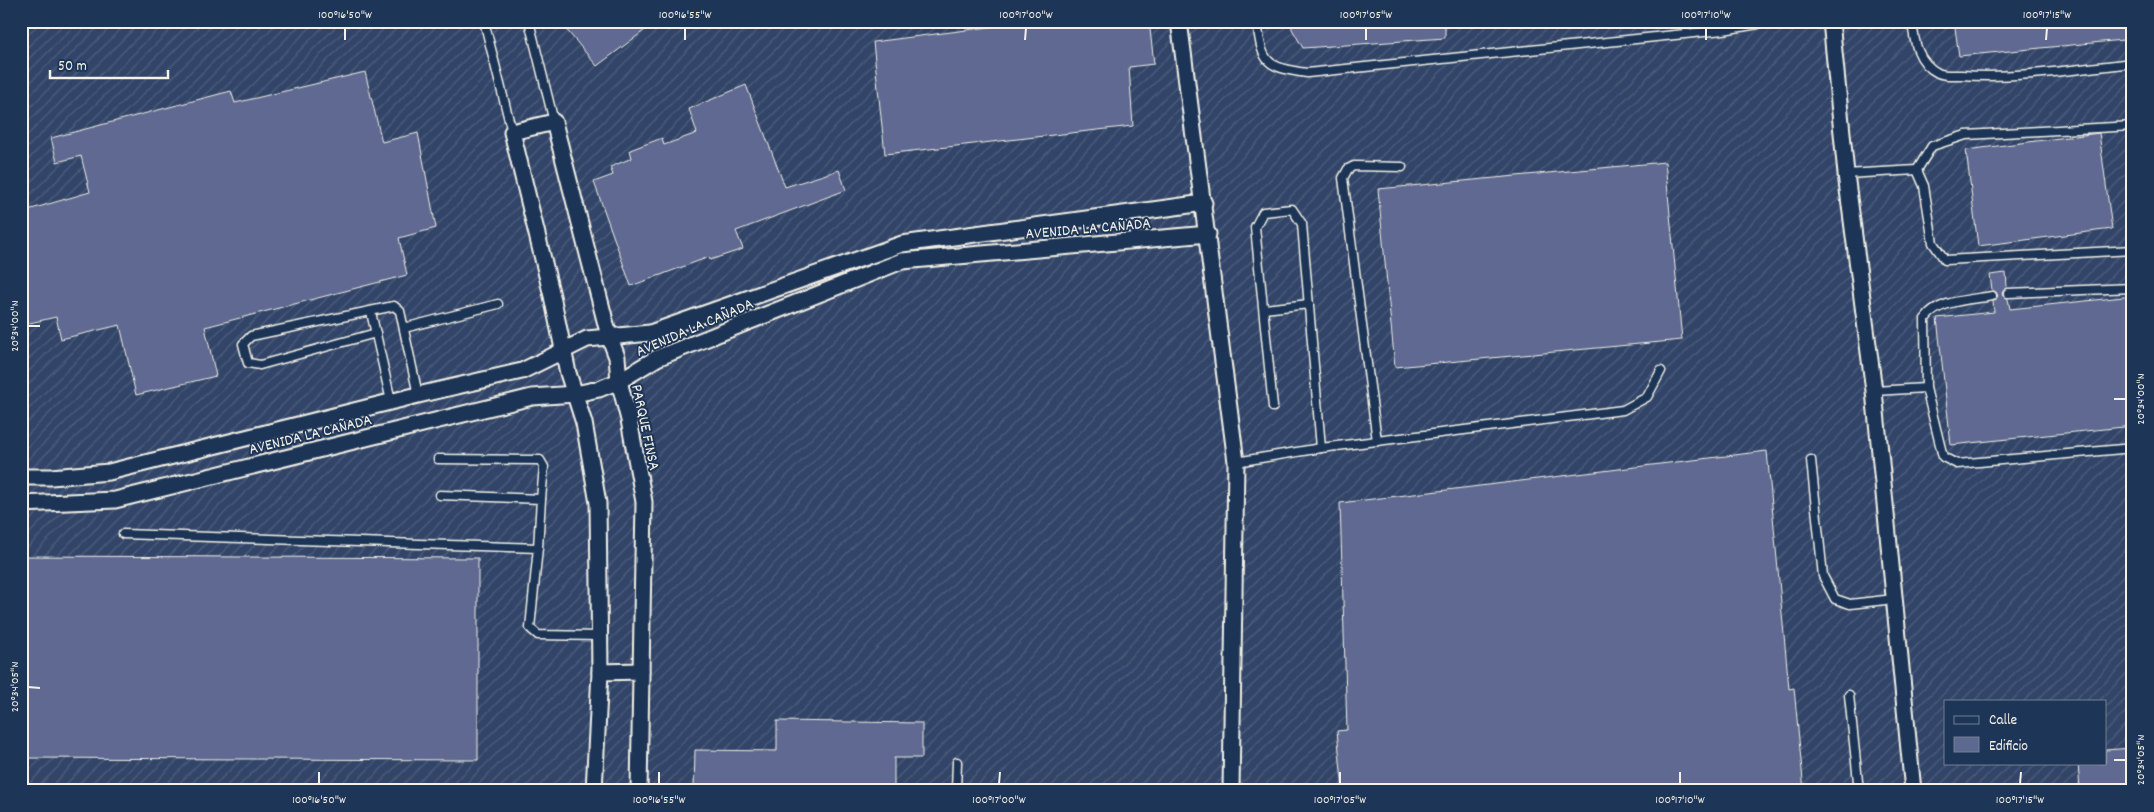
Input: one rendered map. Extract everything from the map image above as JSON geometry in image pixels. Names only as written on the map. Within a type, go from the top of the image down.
[{"type":"street","points":[[1180,21],[1236,462],[1231,791]]},
{"type":"street","points":[[1831,21],[1846,174],[1874,391],[1913,791]]},
{"type":"street","points":[[554,122],[512,132],[564,349],[568,373],[584,423],[598,503],[600,672],[594,791]]},
{"type":"street","name":"PARQUE FINSA","points":[[554,122],[609,336],[617,357],[619,381],[629,420],[644,502],[639,791]]},
{"type":"street","points":[[21,477],[51,477],[109,472],[522,371],[587,339],[650,333],[902,244],[1204,204]]},
{"type":"street","name":"AVENIDA LA CAÑADA","points":[[21,504],[115,500],[532,396],[575,394],[599,390],[619,381],[656,358],[902,261],[1208,234]]},
{"type":"street","points":[[600,672],[641,671]]},
{"type":"lane","points":[[484,21],[512,132]]},
{"type":"lane","name":"PARQUE FINSA","points":[[529,21],[554,122]]},
{"type":"lane","points":[[1257,21],[1260,48],[1268,63],[1282,70],[1307,73],[1723,30],[1758,24],[1760,21]]},
{"type":"lane","points":[[1912,21],[1914,42],[1924,62],[1939,74],[1974,76],[2019,75],[2133,63]]},
{"type":"lane","points":[[1917,170],[1932,146],[1966,135],[2133,126]]},
{"type":"lane","points":[[1377,441],[1343,178],[1348,169],[1354,166],[1402,167]]},
{"type":"lane","points":[[1846,174],[1917,170]]},
{"type":"lane","points":[[1917,170],[1924,186],[1933,244],[1945,260],[2133,250]]},
{"type":"lane","points":[[1273,407],[1255,227],[1263,212],[1292,209],[1302,224],[1321,448]]},
{"type":"lane","points":[[2008,294],[2133,288]]},
{"type":"lane","points":[[1992,296],[1948,304],[1931,310],[1925,319],[1926,388],[1943,457],[1957,464],[2133,448]]},
{"type":"lane","points":[[404,328],[498,304]]},
{"type":"lane","points":[[1264,309],[1309,304]]},
{"type":"lane","points":[[376,333],[260,365],[248,363],[243,344],[252,336],[394,306],[400,311],[418,395]]},
{"type":"lane","points":[[371,312],[391,402]]},
{"type":"lane","points":[[1236,462],[1321,448],[1623,410],[1648,397],[1661,371]]},
{"type":"lane","points":[[1874,391],[1926,388]]},
{"type":"lane","points":[[438,458],[540,460],[544,467],[530,628],[538,635],[600,636]]},
{"type":"lane","points":[[1811,460],[1823,576],[1835,599],[1850,604],[1894,599]]},
{"type":"lane","points":[[440,495],[541,499]]},
{"type":"lane","points":[[124,534],[538,548]]},
{"type":"lane","points":[[1849,695],[1859,791]]},
{"type":"lane","points":[[956,791],[957,762]]},
{"type":"shaded area","points":[[21,21],[2133,21],[2133,791],[21,791]]},
{"type":"building","points":[[559,21],[657,21],[597,66]]},
{"type":"building","points":[[1037,21],[1149,21],[1154,64],[1129,67],[1133,126],[885,154],[873,42]]},
{"type":"building","points":[[1291,21],[1445,21],[1445,38],[1303,48],[1292,29]]},
{"type":"building","points":[[1954,21],[2133,21],[2133,39],[1959,56]]},
{"type":"building","points":[[365,72],[382,142],[418,133],[436,228],[399,238],[407,275],[205,327],[216,376],[136,395],[120,325],[61,339],[56,317],[21,325],[21,212],[90,192],[81,156],[57,162],[51,138],[231,91],[235,103]]},
{"type":"building","points":[[746,85],[785,187],[839,170],[846,190],[736,231],[743,249],[710,260],[709,257],[631,286],[594,182],[613,175],[610,167],[632,158],[630,150],[662,138],[664,145],[697,133],[689,109]]},
{"type":"building","points":[[2099,133],[2112,229],[1978,246],[1966,150]]},
{"type":"building","points":[[1665,162],[1682,340],[1395,367],[1378,189]]},
{"type":"building","points":[[2006,273],[2007,287],[2003,290],[2002,294],[2008,299],[2010,309],[2133,296],[2133,426],[1951,445],[1937,318],[1994,312],[1993,301],[1998,296],[1992,290],[1990,275]]},
{"type":"building","points":[[1767,451],[1789,689],[1794,688],[1804,791],[1343,791],[1337,731],[1347,730],[1340,503]]},
{"type":"building","points":[[21,556],[478,558],[478,760],[21,758]]},
{"type":"building","points":[[777,721],[922,723],[922,758],[894,758],[894,791],[694,791],[695,750],[777,751]]},
{"type":"building","points":[[2133,748],[2133,791],[2080,791],[2078,764],[2106,764],[2106,750]]}]
